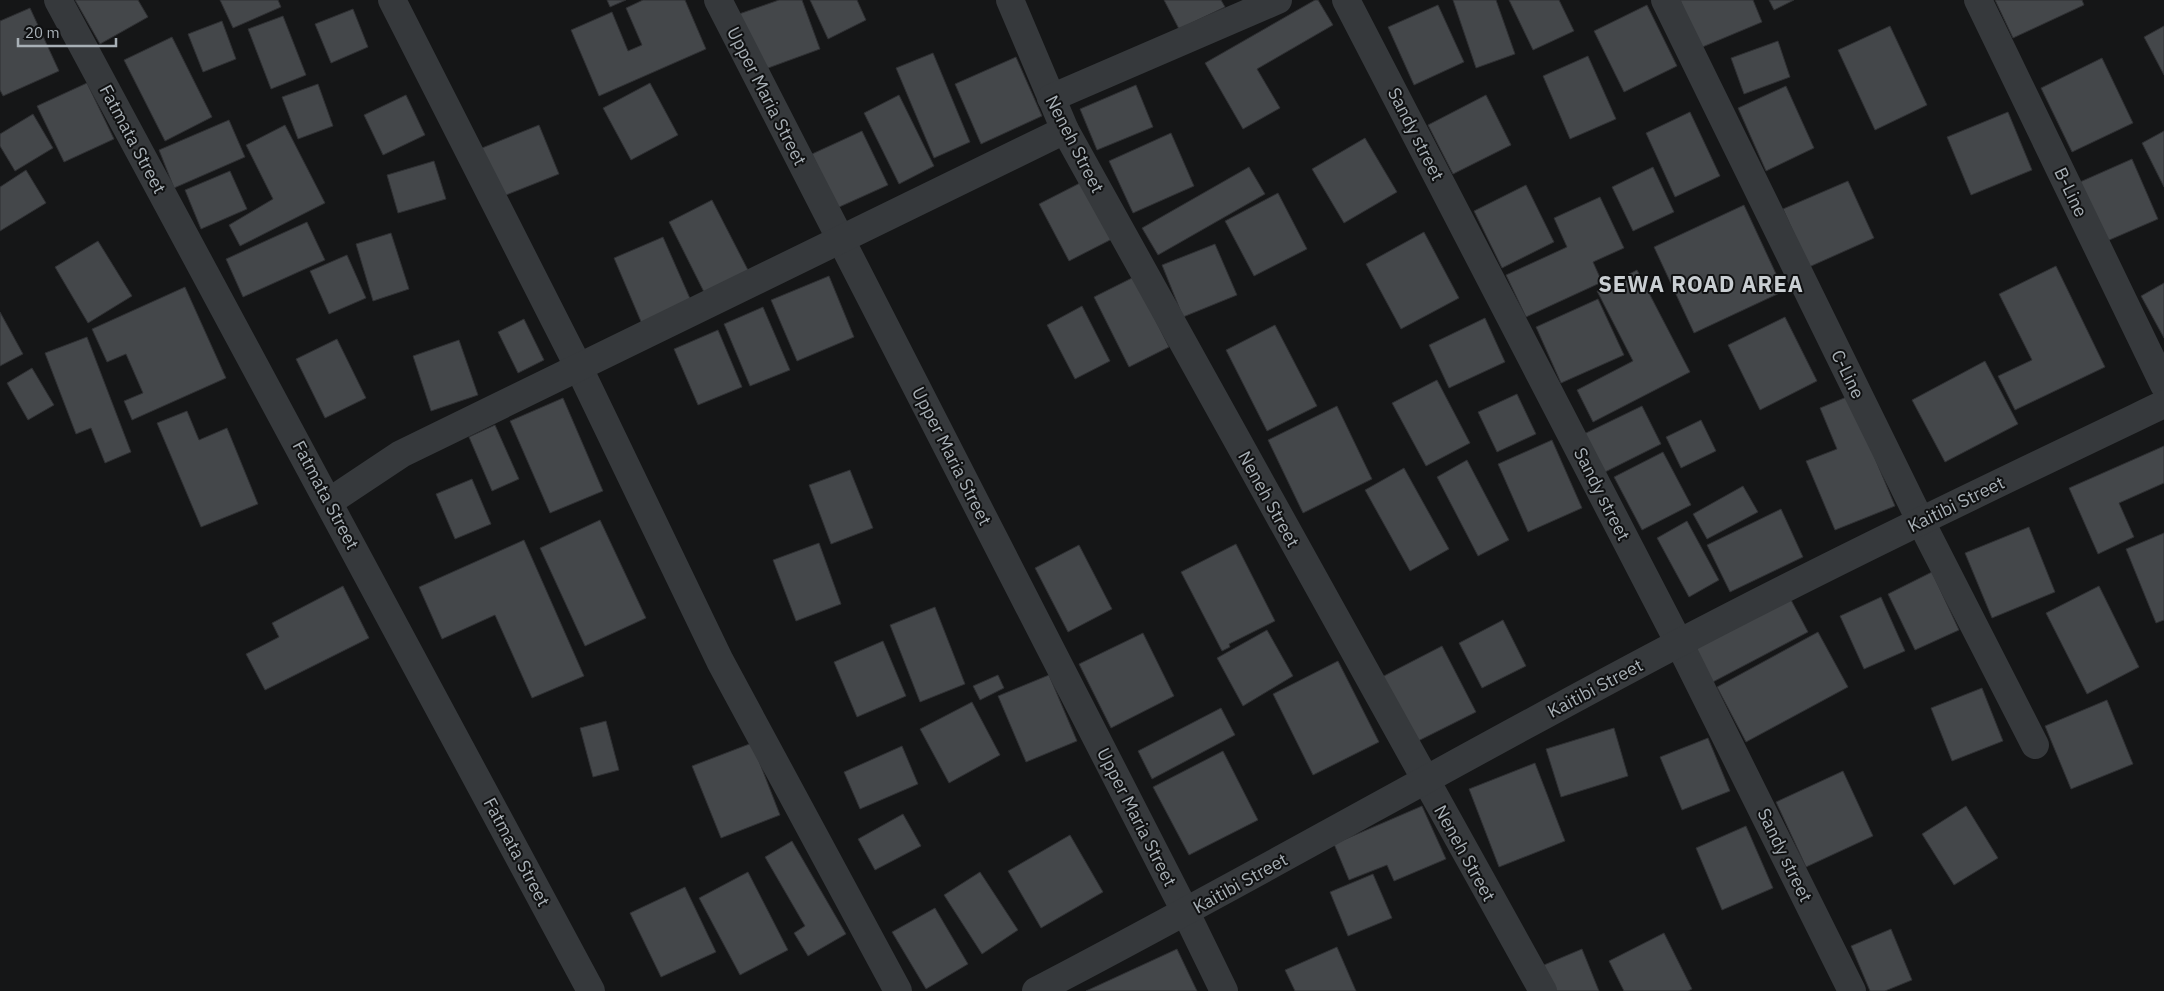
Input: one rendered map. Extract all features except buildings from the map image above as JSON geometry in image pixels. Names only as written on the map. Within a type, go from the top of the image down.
[{"type":"street","name":"Fatmata Street","points":[[58,0],[330,502],[591,991]]},
{"type":"street","points":[[392,0],[578,366],[720,661],[898,991]]},
{"type":"street","name":"Upper Maria Street","points":[[718,0],[1186,913],[1224,991]]},
{"type":"street","name":"Neneh Street","points":[[1010,0],[1065,130],[1424,780],[1543,991]]},
{"type":"street","points":[[1051,98],[1278,0]]},
{"type":"street","name":"Sandy street","points":[[1346,0],[1679,643],[1852,991]]},
{"type":"street","name":"C-Line","points":[[1665,0],[1920,520],[2035,745]]},
{"type":"street","name":"B-Line","points":[[1978,0],[2164,385]]},
{"type":"street","points":[[330,502],[401,454],[1065,130]]},
{"type":"street","name":"Kaitibi Street","points":[[1036,991],[1186,913],[1424,780],[1679,643],[1920,520],[2164,404]]},
{"type":"district","name":"SEWA ROAD AREA","points":[[1701,283]]}]
